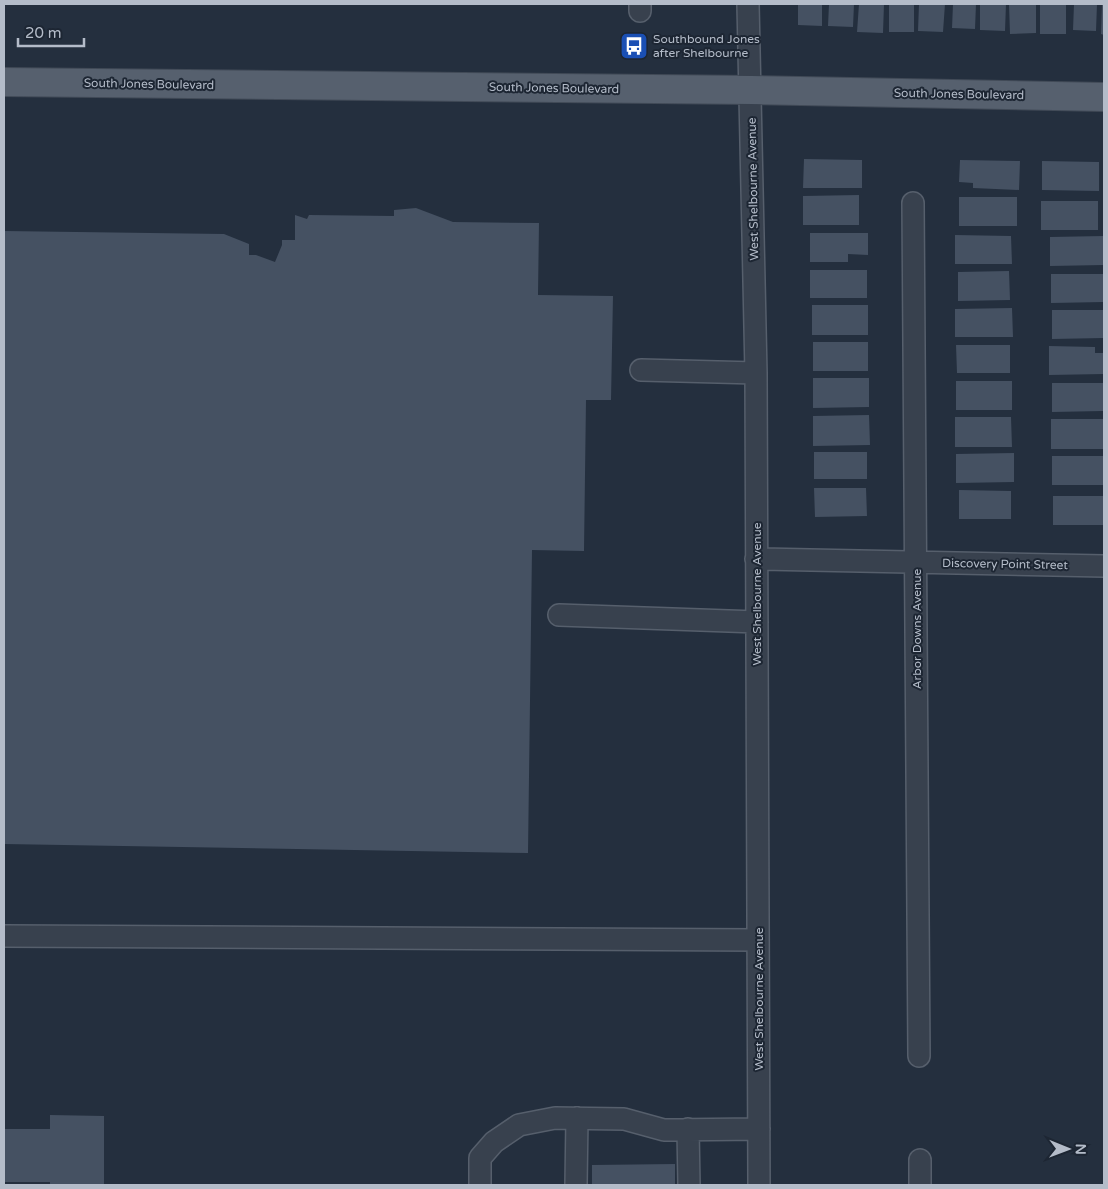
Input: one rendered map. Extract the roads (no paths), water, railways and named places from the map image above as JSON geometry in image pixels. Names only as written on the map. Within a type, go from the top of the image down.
[{"type":"main road","name":"South Jones Boulevard","points":[[4,82],[751,90],[1104,97]]},
{"type":"street","name":"West Shelbourne Avenue","points":[[748,4],[756,373],[759,1185]]},
{"type":"street","name":"Arbor Downs Avenue","points":[[913,203],[919,1056]]},
{"type":"street","points":[[641,370],[756,373]]},
{"type":"street","name":"Discovery Point Street","points":[[756,559],[1104,566]]},
{"type":"street","points":[[559,615],[757,622]]},
{"type":"street","points":[[4,936],[758,940]]},
{"type":"street","points":[[480,1185],[480,1158],[494,1142],[519,1125],[555,1118],[577,1118],[624,1119],[664,1130],[759,1129]]},
{"type":"street","points":[[576,1185],[577,1118]]},
{"type":"street","points":[[688,1129],[689,1185]]},
{"type":"street","points":[[920,1160],[920,1185]]},
{"type":"place","name":"Southbound Jones after Shelbourne","points":[[634,46]]}]
